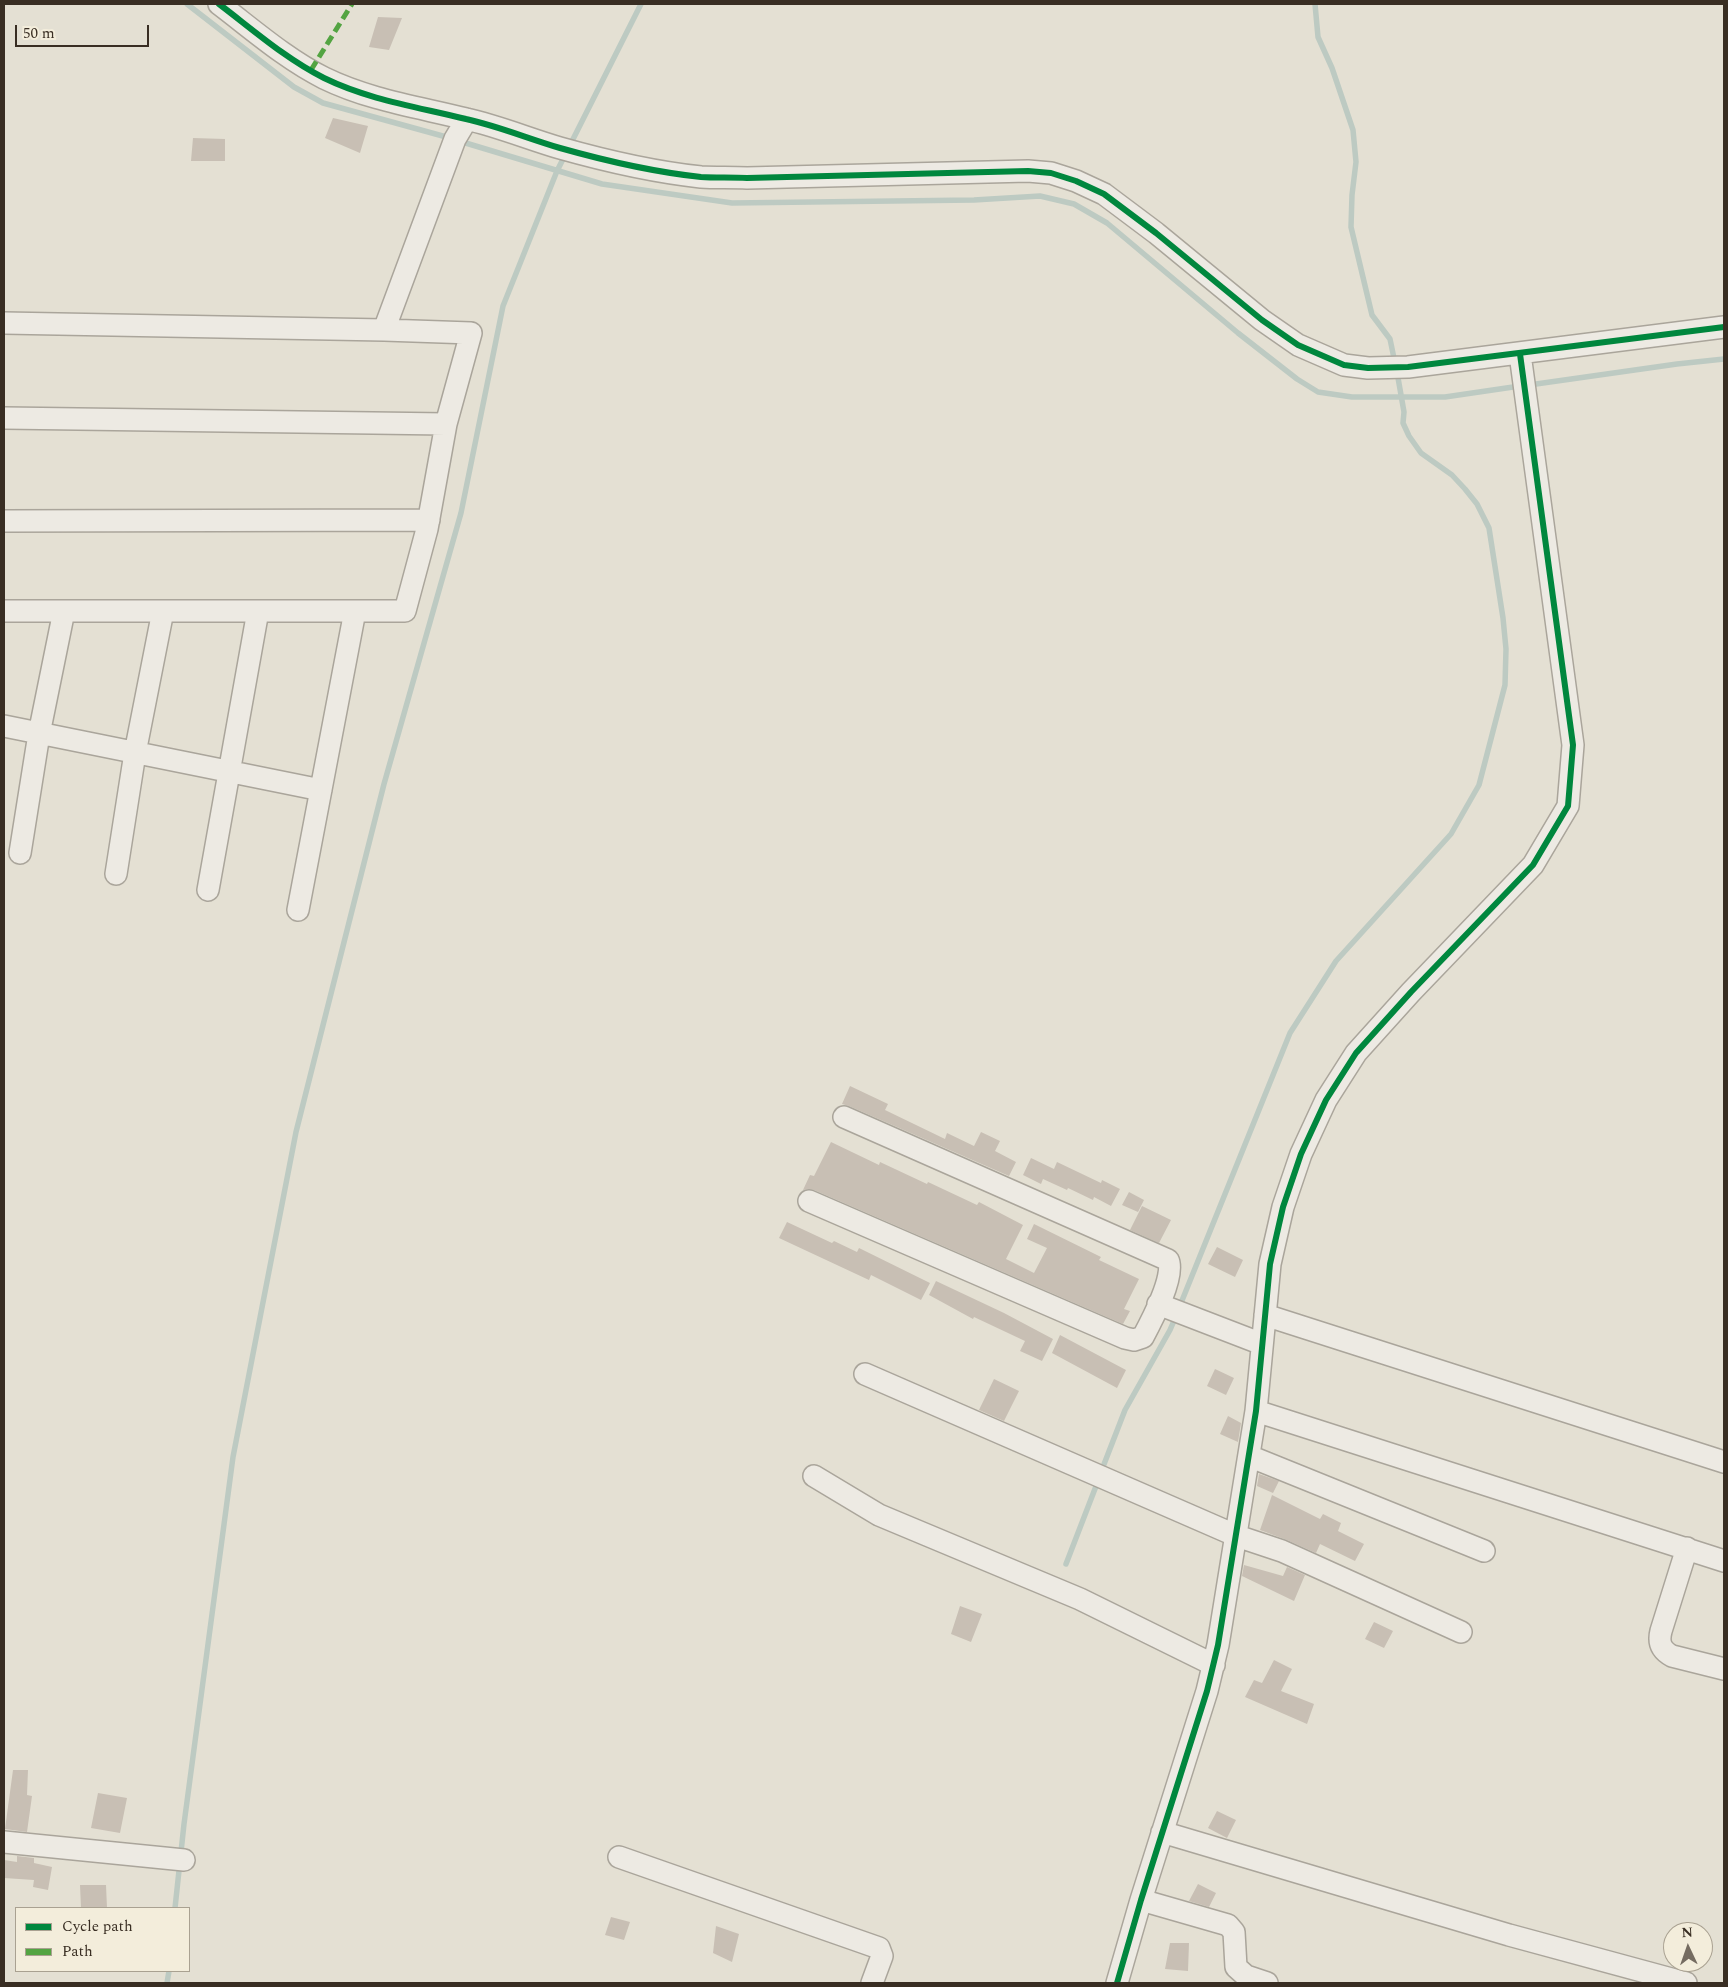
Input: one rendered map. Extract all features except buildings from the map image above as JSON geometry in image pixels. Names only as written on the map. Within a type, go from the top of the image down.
[{"type":"street","points":[[219,4],[299,63],[324,78],[392,103],[467,119],[568,150],[664,172],[702,177],[756,178],[1028,172],[1051,173],[1076,180],[1104,194],[1156,233],[1262,320],[1298,345],[1344,365],[1386,369],[1521,361],[1633,337],[1724,327]]},
{"type":"street","points":[[384,330],[455,139],[467,119]]},
{"type":"street","points":[[4,323],[471,333],[446,424],[428,520],[405,611],[4,612]]},
{"type":"street","points":[[1117,1983],[1214,1664],[1226,1605],[1256,1411],[1270,1264],[1283,1207],[1301,1154],[1326,1100],[1356,1053],[1411,992],[1533,865],[1568,806],[1573,745],[1521,361]]},
{"type":"street","points":[[4,418],[446,424]]},
{"type":"street","points":[[4,521],[428,520]]},
{"type":"street","points":[[116,874],[135,753],[163,611]]},
{"type":"street","points":[[208,890],[231,772],[258,611]]},
{"type":"street","points":[[298,910],[355,611]]},
{"type":"street","points":[[20,853],[39,734],[64,612]]},
{"type":"street","points":[[4,726],[322,790]]},
{"type":"street","points":[[809,1201],[1125,1338],[1134,1340],[1143,1337],[1158,1304],[1170,1274],[1171,1267],[1168,1260],[844,1118]]},
{"type":"street","points":[[1158,1304],[1262,1344]]},
{"type":"street","points":[[1265,1315],[1724,1462]]},
{"type":"street","points":[[866,1374],[1237,1536],[1282,1551],[1461,1632]]},
{"type":"street","points":[[1256,1411],[1724,1561]]},
{"type":"street","points":[[1249,1456],[1484,1551]]},
{"type":"street","points":[[814,1476],[878,1515],[1080,1599],[1214,1664]]},
{"type":"street","points":[[1687,1548],[1661,1631],[1660,1645],[1664,1652],[1672,1656],[1724,1668]]},
{"type":"street","points":[[1162,1832],[1510,1935],[1686,1983]]},
{"type":"street","points":[[4,1842],[184,1860]]},
{"type":"street","points":[[619,1857],[879,1948],[882,1956],[872,1983]]},
{"type":"street","points":[[1141,1900],[1228,1925],[1234,1932],[1235,1962],[1240,1973],[1267,1983]]},
{"type":"waterway","points":[[187,4],[294,87],[323,103],[450,138]]},
{"type":"waterway","points":[[175,1907],[184,1824],[233,1457],[296,1132],[384,784],[461,513],[503,306],[557,171],[641,4]]},
{"type":"waterway","points":[[1315,4],[1318,37],[1332,68],[1353,130],[1356,162],[1351,227],[1372,315],[1390,339],[1395,363]]},
{"type":"waterway","points":[[459,141],[602,184],[732,203],[974,200],[1040,196],[1074,204],[1107,223],[1238,333],[1297,379],[1318,392],[1352,397],[1445,397],[1520,386]]},
{"type":"waterway","points":[[1529,385],[1724,359]]},
{"type":"waterway","points":[[1179,1308],[1290,1033],[1336,961],[1451,834],[1479,785],[1505,685],[1506,649],[1503,618],[1489,528],[1477,504],[1465,489],[1452,475],[1421,453],[1409,436],[1403,423],[1404,412],[1397,372]]},
{"type":"waterway","points":[[1101,1472],[1125,1410],[1176,1316]]},
{"type":"waterway","points":[[1066,1564],[1098,1481]]},
{"type":"waterway","points":[[167,1983],[169,1972]]},
{"type":"marked path","points":[[311,70],[352,4]]},
{"type":"cycle path","points":[[219,4],[296,62],[341,86],[412,107],[478,122],[560,148],[630,166],[707,177],[747,178],[1028,171],[1051,173],[1076,181],[1104,194],[1156,233],[1262,320],[1298,345],[1344,365],[1368,368],[1408,367],[1724,327]]},
{"type":"cycle path","points":[[1117,1983],[1141,1900],[1207,1691],[1218,1645],[1256,1411],[1270,1264],[1283,1207],[1301,1154],[1326,1100],[1356,1053],[1411,992],[1533,865],[1568,806],[1573,745],[1520,354]]}]
